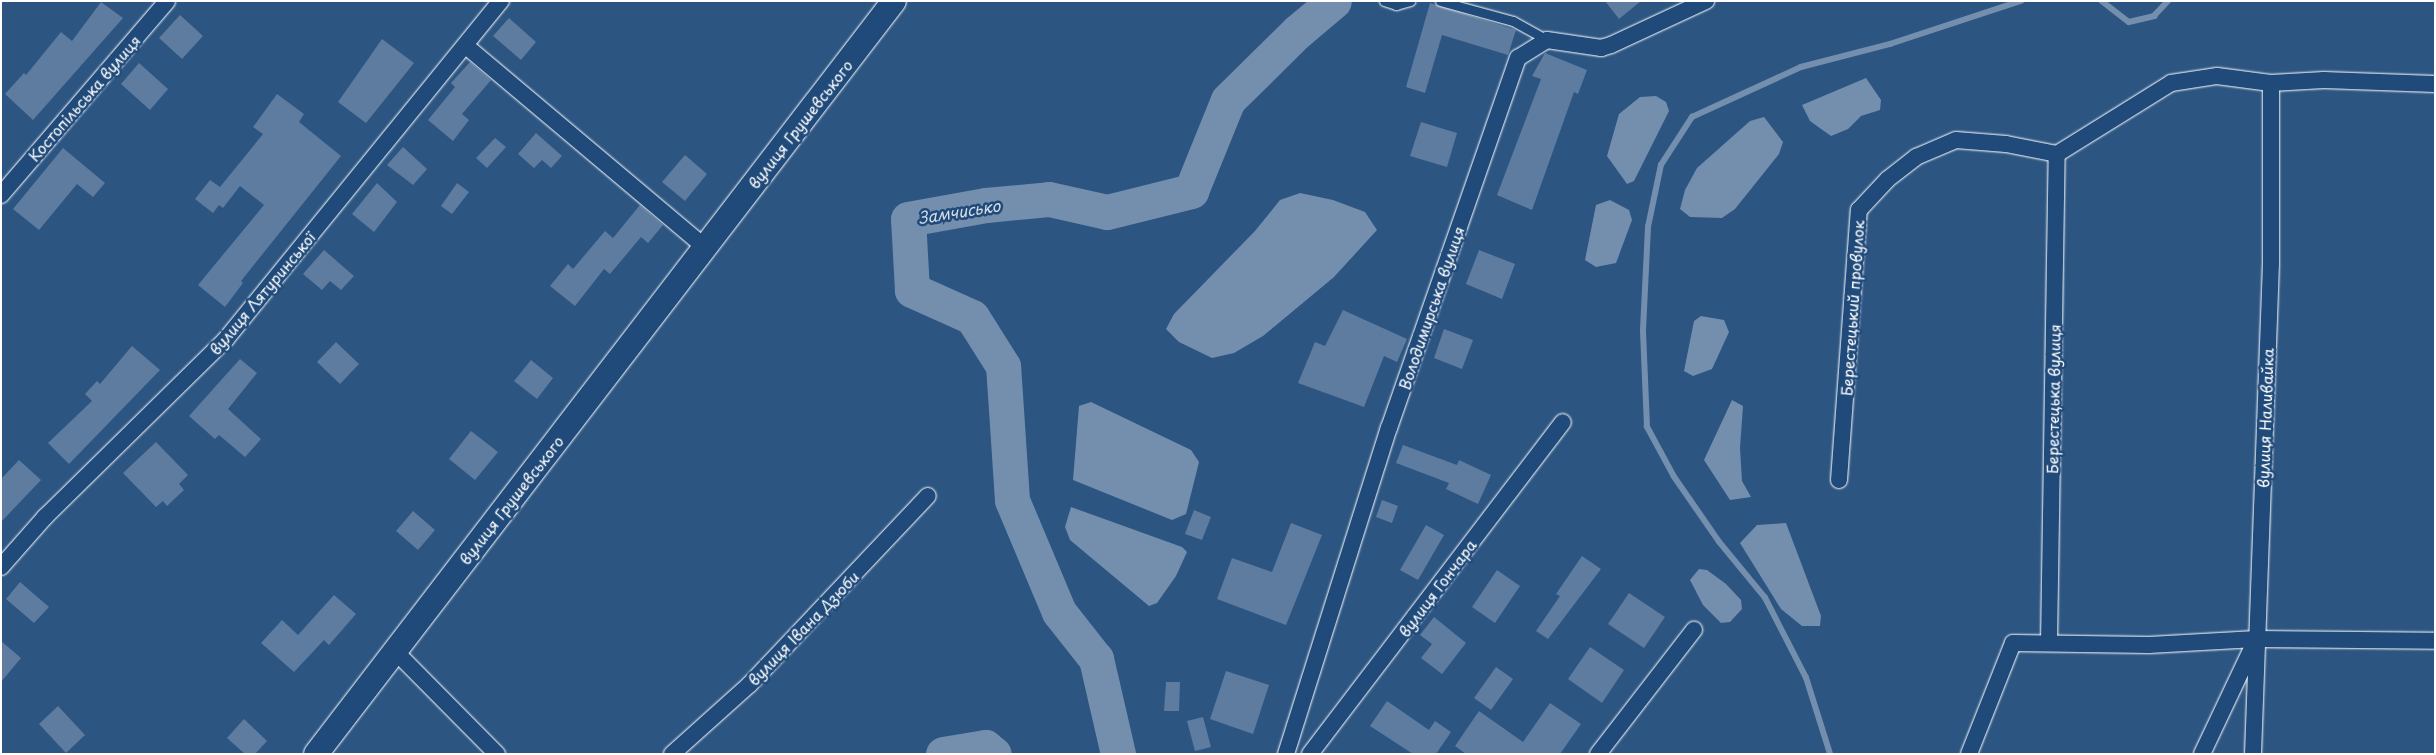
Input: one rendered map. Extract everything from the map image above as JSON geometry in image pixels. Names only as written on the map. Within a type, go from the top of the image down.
[{"type":"street","name":"Костопільська вулиця","points":[[1,195],[167,1]]},
{"type":"street","name":"вулиця Лятуринської","points":[[1,566],[45,517],[226,339],[501,1]]},
{"type":"street","name":"вулиця Грушевського","points":[[316,754],[894,1]]},
{"type":"street","points":[[1548,40],[1601,48],[1706,1]]},
{"type":"street","name":"Володимирська вулиця","points":[[1286,754],[1389,428],[1518,58],[1548,40]]},
{"type":"street","points":[[466,46],[705,247]]},
{"type":"street","points":[[2057,154],[2171,83],[2217,76],[2271,83],[2324,80],[2435,84]]},
{"type":"street","name":"вулиця Наливайка","points":[[2253,754],[2271,263],[2271,83]]},
{"type":"street","name":"Берестецький провулок","points":[[1839,480],[1859,210],[1888,179],[1916,157],[1956,140],[2006,144],[2057,154]]},
{"type":"street","name":"Берестецька вулиця","points":[[2049,643],[2057,154]]},
{"type":"street","name":"вулиця Гончара","points":[[1310,754],[1564,422]]},
{"type":"street","name":"вулиця Івана Дзюби","points":[[672,754],[749,685],[928,496]]},
{"type":"street","points":[[1598,754],[1694,630]]},
{"type":"street","points":[[1969,754],[2014,643],[2150,645],[2256,639],[2435,641]]},
{"type":"street","points":[[2202,754],[2256,639]]},
{"type":"street","points":[[395,651],[497,754]]},
{"type":"lane","points":[[1384,1],[1396,5],[1410,1]]},
{"type":"lane","points":[[1440,1],[1513,21],[1548,40]]},
{"type":"water","points":[[1866,78],[1881,100],[1880,110],[1861,116],[1848,129],[1831,136],[1810,121],[1802,105]]},
{"type":"water","points":[[1656,96],[1666,102],[1669,111],[1634,181],[1627,184],[1607,156],[1619,114],[1640,97]]},
{"type":"water","points":[[1764,117],[1783,142],[1779,154],[1735,209],[1722,218],[1690,217],[1680,209],[1685,190],[1697,168],[1750,121]]},
{"type":"water","points":[[1300,193],[1333,200],[1365,212],[1377,230],[1334,277],[1263,336],[1234,353],[1212,358],[1179,342],[1166,329],[1174,314],[1255,231],[1280,200]]},
{"type":"water","points":[[1610,200],[1629,210],[1632,220],[1616,263],[1596,267],[1585,260],[1596,205]]},
{"type":"water","points":[[1701,316],[1724,320],[1729,332],[1712,369],[1693,376],[1684,371],[1694,321]]},
{"type":"water","points":[[1732,400],[1743,406],[1740,448],[1742,481],[1751,497],[1730,500],[1704,460]]},
{"type":"water","points":[[1091,402],[1191,450],[1199,462],[1186,514],[1172,520],[1073,480],[1079,406]]},
{"type":"water","points":[[1071,507],[1182,547],[1187,552],[1176,576],[1157,603],[1149,606],[1070,540],[1065,527]]},
{"type":"water","points":[[1786,523],[1821,616],[1820,626],[1802,626],[1781,609],[1740,543],[1757,525]]},
{"type":"water","points":[[1699,569],[1707,570],[1726,584],[1741,600],[1742,609],[1730,622],[1721,623],[1703,605],[1690,580]]},
{"type":"building","points":[[1605,1],[1641,1],[1619,19]]},
{"type":"building","points":[[101,2],[123,18],[33,120],[5,94],[24,73],[26,75],[61,32],[72,41]]},
{"type":"building","points":[[1430,3],[1516,30],[1508,55],[1442,35],[1425,93],[1406,87]]},
{"type":"building","points":[[180,15],[203,36],[182,59],[159,38]]},
{"type":"building","points":[[509,18],[536,42],[521,60],[493,36]]},
{"type":"building","points":[[382,39],[414,63],[366,123],[338,102]]},
{"type":"building","points":[[1545,53],[1587,70],[1578,94],[1574,92],[1532,210],[1497,195],[1541,79],[1532,76]]},
{"type":"building","points":[[470,62],[491,80],[462,114],[469,120],[453,141],[428,120],[455,87],[451,83]]},
{"type":"building","points":[[139,63],[168,89],[150,110],[121,84]]},
{"type":"building","points":[[277,94],[304,114],[299,122],[341,156],[241,281],[243,283],[225,307],[198,285],[264,205],[240,186],[223,208],[219,205],[213,213],[195,199],[210,180],[220,187],[263,134],[253,127]]},
{"type":"building","points":[[1421,122],[1457,133],[1447,167],[1410,156]]},
{"type":"building","points":[[536,133],[562,156],[551,168],[542,160],[534,168],[518,154]]},
{"type":"building","points":[[495,138],[506,147],[487,168],[476,158]]},
{"type":"building","points":[[403,147],[427,169],[413,185],[387,165]]},
{"type":"building","points":[[63,148],[105,183],[93,197],[77,184],[39,230],[13,209]]},
{"type":"building","points":[[685,155],[707,174],[685,201],[662,182]]},
{"type":"building","points":[[377,183],[397,202],[374,232],[352,214]]},
{"type":"building","points":[[457,183],[469,192],[452,214],[441,206]]},
{"type":"building","points":[[640,205],[663,225],[648,243],[641,237],[610,274],[604,269],[575,306],[550,286],[568,264],[573,269],[605,231],[613,238]]},
{"type":"building","points":[[324,250],[354,276],[341,290],[330,281],[322,290],[303,274]]},
{"type":"building","points":[[1479,250],[1515,264],[1502,299],[1466,284]]},
{"type":"building","points":[[1343,310],[1407,339],[1397,362],[1384,356],[1364,407],[1298,383],[1315,342],[1325,346]]},
{"type":"building","points":[[1444,329],[1473,340],[1462,369],[1434,358]]},
{"type":"building","points":[[336,342],[359,364],[340,384],[317,362]]},
{"type":"building","points":[[132,346],[160,370],[69,464],[48,443],[92,401],[85,394],[97,381],[100,384]]},
{"type":"building","points":[[240,359],[257,373],[228,409],[261,439],[245,457],[219,435],[215,439],[189,416]]},
{"type":"building","points":[[531,360],[553,378],[537,399],[514,381]]},
{"type":"building","points":[[471,431],[498,452],[475,480],[449,459]]},
{"type":"building","points":[[156,442],[188,475],[179,484],[184,490],[167,506],[163,501],[156,507],[123,473]]},
{"type":"building","points":[[1403,445],[1457,465],[1459,460],[1491,475],[1478,504],[1446,489],[1449,483],[1396,463]]},
{"type":"building","points":[[19,460],[41,480],[1,522],[1,479]]},
{"type":"building","points":[[1382,500],[1398,506],[1392,523],[1376,517]]},
{"type":"building","points":[[1194,510],[1211,517],[1202,540],[1185,534]]},
{"type":"building","points":[[413,511],[435,530],[418,550],[396,531]]},
{"type":"building","points":[[1291,523],[1322,535],[1286,625],[1217,599],[1232,558],[1272,572]]},
{"type":"building","points":[[1426,525],[1444,535],[1418,580],[1400,570]]},
{"type":"building","points":[[1582,556],[1601,569],[1548,639],[1536,631],[1560,596],[1556,594]]},
{"type":"building","points":[[1497,570],[1520,586],[1495,623],[1472,607]]},
{"type":"building","points":[[20,582],[49,607],[34,623],[6,599]]},
{"type":"building","points":[[1629,593],[1665,617],[1644,648],[1608,624]]},
{"type":"building","points":[[334,595],[356,614],[329,645],[324,640],[294,672],[261,643],[282,620],[298,635]]},
{"type":"building","points":[[1434,617],[1466,643],[1442,674],[1421,658],[1432,644],[1420,635]]},
{"type":"building","points":[[1,641],[21,658],[1,682]]},
{"type":"building","points":[[1590,647],[1624,670],[1602,703],[1568,679]]},
{"type":"building","points":[[1496,667],[1513,679],[1491,710],[1474,698]]},
{"type":"building","points":[[1226,671],[1269,685],[1253,734],[1210,719]]},
{"type":"building","points":[[1166,682],[1180,682],[1179,711],[1164,711]]},
{"type":"building","points":[[1387,701],[1429,730],[1435,721],[1451,732],[1436,754],[1413,754],[1370,726]]},
{"type":"building","points":[[1550,703],[1581,724],[1560,754],[1466,754],[1455,746],[1479,711],[1523,742]]},
{"type":"building","points":[[58,706],[85,735],[66,753],[39,724]]},
{"type":"building","points":[[1203,717],[1211,747],[1195,751],[1187,721]]},
{"type":"building","points":[[244,719],[267,741],[255,754],[245,754],[227,738]]},
{"type":"waterway","name":"Замчисько","points":[[1118,754],[1096,659],[1059,612],[1012,500],[1003,366],[972,317],[912,290],[908,219],[986,205],[1049,199],[1107,212],[1191,191],[1228,100],[1297,32],[1334,1]]},
{"type":"waterway","points":[[1830,754],[1806,678],[1765,598],[1719,542],[1674,477],[1647,427],[1643,330],[1648,227],[1661,165],[1692,117],[1801,67],[1890,44],[2021,1]]},
{"type":"waterway","points":[[2102,1],[2129,22],[2154,16],[2168,1]]},
{"type":"waterway","name":"Замчисько","points":[[943,754],[985,747],[994,754]]}]
